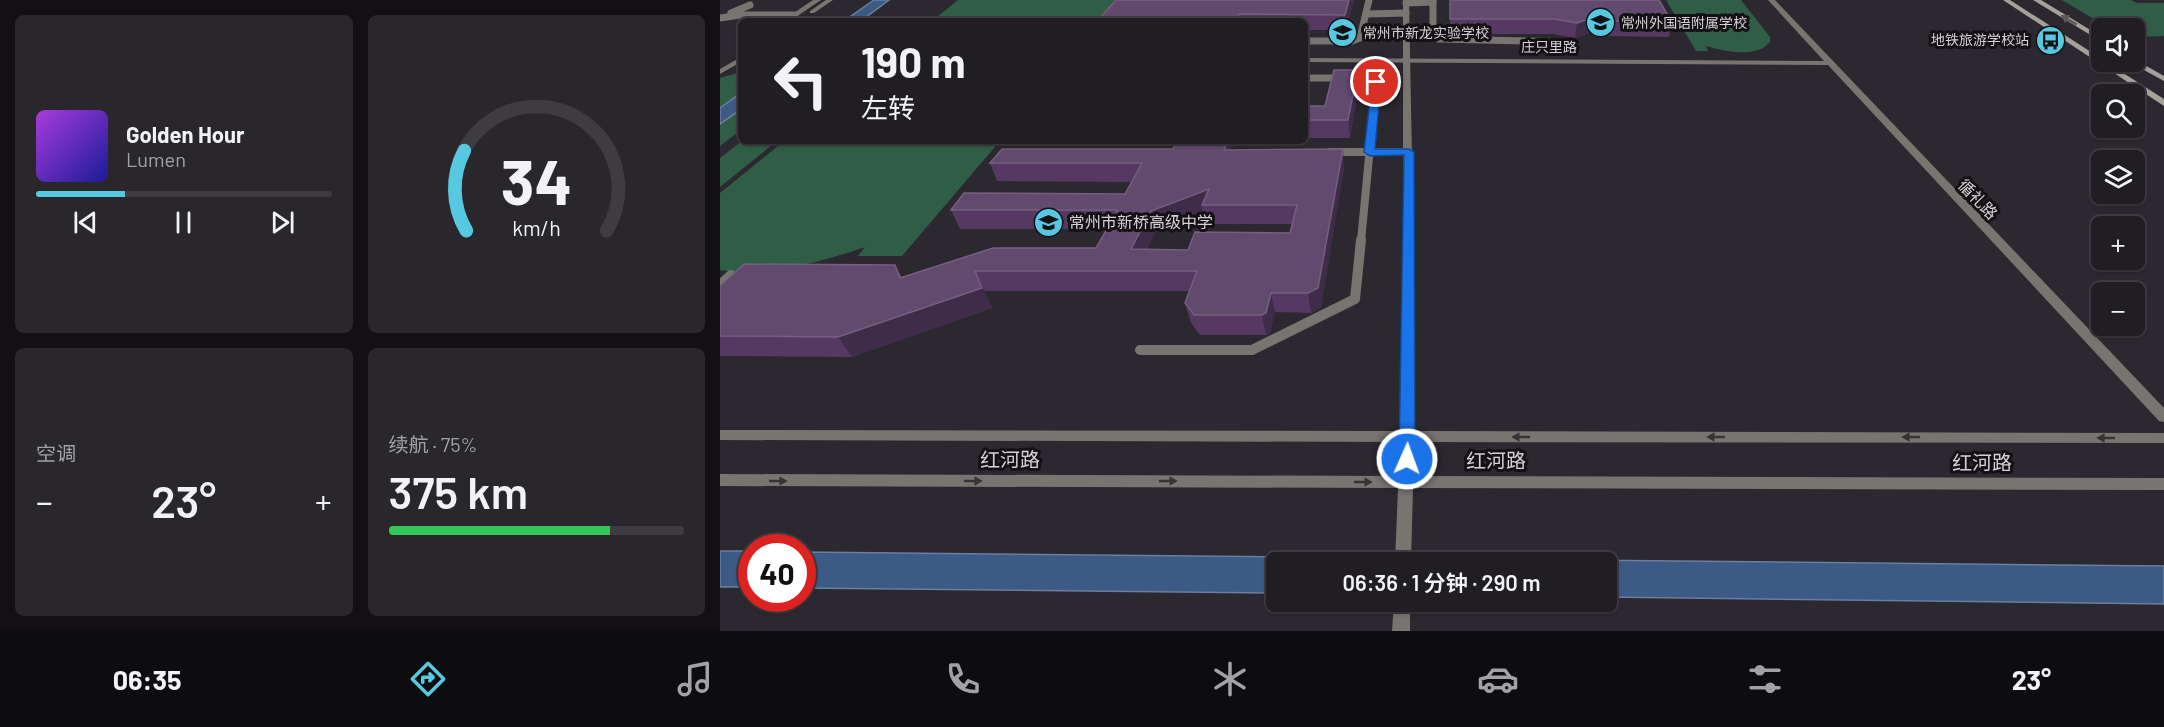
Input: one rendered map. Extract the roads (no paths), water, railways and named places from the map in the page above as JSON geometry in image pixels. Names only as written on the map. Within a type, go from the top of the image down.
[{"type":"main road","points":[[2006,0],[2164,103]]},
{"type":"main road","points":[[2036,0],[2091,33]]},
{"type":"main road","points":[[2145,68],[2164,79]]},
{"type":"street","points":[[797,18],[818,0]]},
{"type":"street","points":[[797,18],[831,0]]},
{"type":"street","name":"循礼路","points":[[1771,0],[2164,417]]},
{"type":"street","points":[[1403,552],[1408,437],[1409,152],[1406,5]]},
{"type":"street","points":[[720,63],[738,51]]},
{"type":"street","name":"庄只里路","points":[[1308,60],[1828,63]]},
{"type":"street","points":[[720,72],[738,61]]},
{"type":"street","name":"红河路","points":[[720,435],[2164,438]]},
{"type":"street","name":"红河路","points":[[720,480],[2164,484]]},
{"type":"street","points":[[1401,631],[1402,612]]},
{"type":"lane","points":[[1308,41],[1352,41],[1360,38],[1369,0]]},
{"type":"lane","points":[[1366,14],[1433,1],[1433,35],[1438,39],[1571,42]]},
{"type":"lane","points":[[720,18],[750,5]]},
{"type":"lane","points":[[720,18],[740,15],[797,18]]},
{"type":"lane","points":[[720,18],[728,22],[738,22]]},
{"type":"lane","points":[[1140,350],[1252,350],[1355,299],[1376,82],[1371,78],[1308,78]]},
{"type":"lane","points":[[1324,152],[1409,152]]},
{"type":"lane","points":[[720,285],[731,275]]},
{"type":"water","points":[[874,0],[889,0],[865,18],[848,18]]},
{"type":"water","points":[[738,95],[738,111],[720,124],[720,108]]},
{"type":"water","points":[[720,551],[738,551],[738,587],[720,587]]},
{"type":"water","points":[[816,552],[1266,557],[1266,593],[816,588]]},
{"type":"water","points":[[1617,560],[2164,566],[2164,604],[1617,597]]},
{"type":"place","name":"常州外国语附属学校","points":[[1600,23]]},
{"type":"place","name":"常州市新龙实验学校","points":[[1342,33]]},
{"type":"place","name":"地铁旅游学校站","points":[[2050,40]]},
{"type":"place","name":"常州市新桥高级中学","points":[[1048,222]]}]
